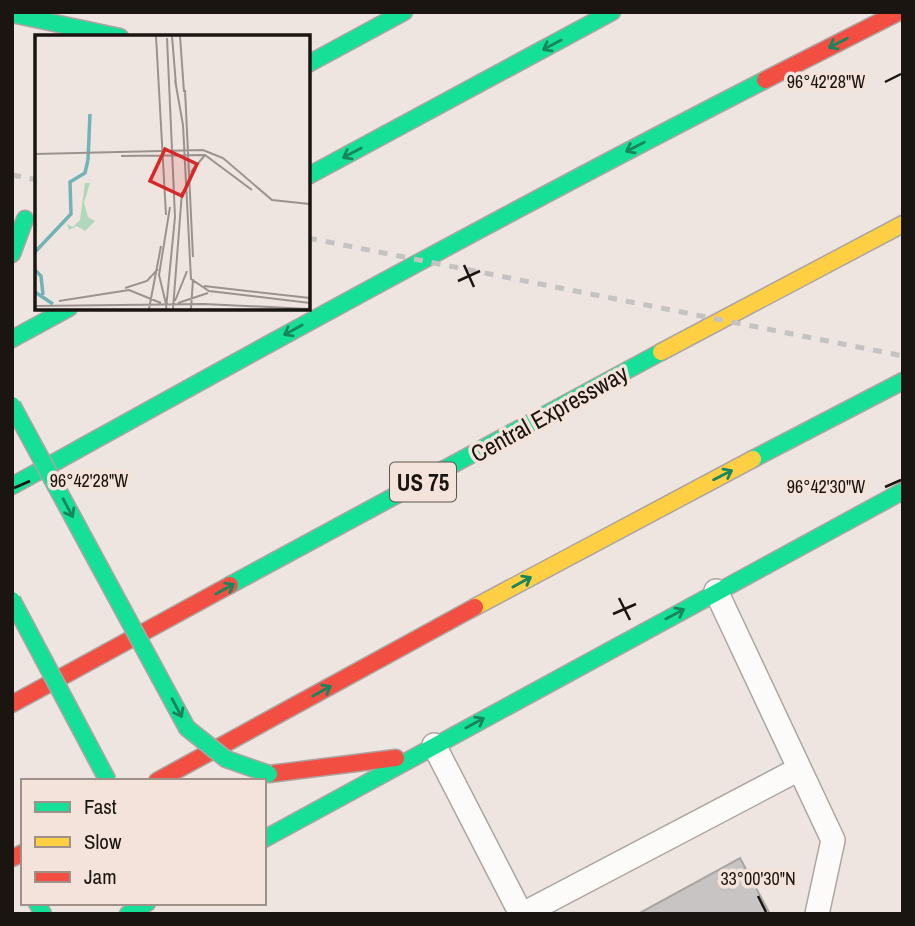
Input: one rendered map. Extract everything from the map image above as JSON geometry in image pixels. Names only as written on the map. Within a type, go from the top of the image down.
[{"type":"main road","points":[[310,63],[404,12]]},
{"type":"main road","points":[[310,175],[612,12]]},
{"type":"main road","points":[[12,485],[374,285],[604,162],[899,12]]},
{"type":"main road","points":[[12,14],[111,35]]},
{"type":"main road","points":[[12,254],[25,219]]},
{"type":"main road","name":"Central Expressway","points":[[12,704],[903,224]]},
{"type":"main road","points":[[12,339],[65,310]]},
{"type":"main road","points":[[161,779],[629,524],[903,381]]},
{"type":"main road","points":[[12,405],[187,729],[226,759],[270,774],[425,750]]},
{"type":"main road","points":[[266,838],[903,491]]},
{"type":"main road","points":[[12,600],[107,779]]},
{"type":"main road","points":[[128,914],[144,905]]},
{"type":"lane","points":[[716,592],[833,840],[817,914]]},
{"type":"lane","points":[[425,750],[522,914],[799,769]]},
{"type":"building","points":[[740,858],[770,914],[638,914]]},
{"type":"railway","points":[[12,175],[35,180]]},
{"type":"railway","points":[[310,238],[903,356]]},
{"type":"traffic: fast","points":[[310,63],[404,12]]},
{"type":"traffic: fast","points":[[310,175],[612,12]]},
{"type":"traffic: fast","points":[[12,14],[111,35]]},
{"type":"traffic: fast","points":[[12,486],[387,280],[765,80]]},
{"type":"traffic: fast","points":[[12,254],[25,219]]},
{"type":"traffic: fast","points":[[12,339],[65,310]]},
{"type":"traffic: fast","points":[[230,585],[661,352]]},
{"type":"traffic: fast","points":[[753,459],[903,381]]},
{"type":"traffic: fast","points":[[12,405],[187,728],[226,759],[269,774]]},
{"type":"traffic: fast","points":[[266,838],[903,491]]},
{"type":"traffic: fast","points":[[12,600],[107,779]]},
{"type":"traffic: fast","points":[[38,905],[43,914]]},
{"type":"traffic: fast","points":[[128,914],[144,905]]},
{"type":"traffic: slow","points":[[661,352],[903,224]]},
{"type":"traffic: slow","points":[[475,607],[753,459]]},
{"type":"traffic: jam","points":[[765,80],[899,12]]},
{"type":"traffic: jam","points":[[12,704],[230,585]]},
{"type":"traffic: jam","points":[[161,779],[475,607]]},
{"type":"traffic: jam","points":[[269,774],[396,758]]},
{"type":"traffic: jam","points":[[12,858],[21,854]]}]
